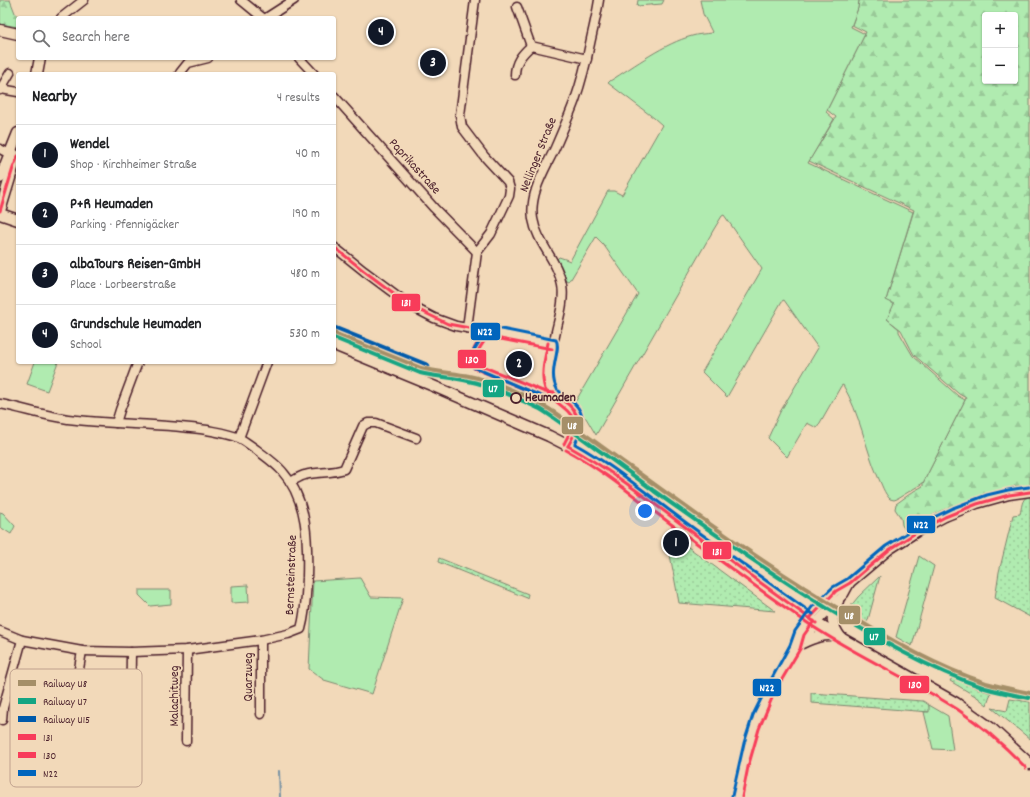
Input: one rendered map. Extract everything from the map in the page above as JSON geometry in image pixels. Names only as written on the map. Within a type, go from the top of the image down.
[{"type":"main road","points":[[0,30],[16,34]]},
{"type":"main road","points":[[37,72],[40,60]]},
{"type":"main road","points":[[0,178],[15,154]]},
{"type":"main road","points":[[0,211],[13,168],[15,154]]},
{"type":"main road","points":[[0,214],[16,219]]},
{"type":"main road","points":[[336,346],[528,426],[588,457],[626,483],[718,552],[813,620],[841,638],[956,703],[991,728],[1030,764]]},
{"type":"main road","points":[[838,601],[833,611],[833,618],[836,630],[841,638]]},
{"type":"main road","points":[[737,797],[743,766],[754,727],[771,689],[795,647],[800,633],[813,620]]},
{"type":"main road","points":[[795,647],[820,636],[831,635],[841,638]]},
{"type":"street","points":[[64,16],[84,0]]},
{"type":"street","points":[[242,0],[262,16]]},
{"type":"street","points":[[268,16],[294,0]]},
{"type":"street","points":[[467,328],[477,252],[491,234],[509,196],[510,189],[508,182],[484,156],[462,127],[460,115],[475,0]]},
{"type":"street","name":"Nellinger Straße","points":[[568,446],[576,428],[578,419],[574,410],[554,393],[549,383],[548,375],[553,344],[560,316],[563,287],[558,270],[537,231],[533,219],[532,206],[535,192],[575,100],[587,59],[599,0]]},
{"type":"street","points":[[517,7],[531,46]]},
{"type":"street","points":[[531,46],[587,59]]},
{"type":"street","points":[[515,75],[515,68],[520,58],[531,46]]},
{"type":"street","points":[[181,72],[188,63],[200,60]]},
{"type":"street","points":[[302,60],[312,72]]},
{"type":"street","points":[[10,73],[0,89],[16,92]]},
{"type":"street","name":"Paprikastraße","points":[[336,98],[434,208],[477,252]]},
{"type":"street","points":[[0,149],[2,151],[15,154]]},
{"type":"street","points":[[336,249],[364,272],[410,306],[442,322],[553,344]]},
{"type":"street","points":[[116,423],[137,364]]},
{"type":"street","points":[[239,438],[266,364]]},
{"type":"street","name":"Bernsteinstraße","points":[[0,404],[50,416],[76,420],[193,428],[218,432],[239,438],[270,459],[283,472],[290,482],[299,501],[306,527],[308,558],[304,616],[300,629],[288,634],[261,640],[187,650],[131,652],[82,651],[22,640],[0,631]]},
{"type":"street","points":[[290,482],[304,475],[336,472],[344,469],[363,426],[368,423],[376,423],[416,438]]},
{"type":"street","points":[[813,620],[836,591],[850,583],[880,556],[931,524],[955,512],[989,500],[1030,492]]},
{"type":"street","points":[[813,620],[838,601],[845,593],[850,583]]},
{"type":"street","points":[[14,669],[22,640]]},
{"type":"street","name":"Quarzweg","points":[[261,640],[261,714]]},
{"type":"street","name":"Malachitweg","points":[[186,741],[187,650]]},
{"type":"street","points":[[79,669],[82,651]]},
{"type":"street","points":[[131,652],[131,669]]},
{"type":"street","points":[[2,720],[3,708],[10,683]]},
{"type":"green space","points":[[0,0],[10,0],[15,13],[19,16],[16,16],[16,27],[0,24]]},
{"type":"green space","points":[[638,0],[664,0],[662,4],[637,6]]},
{"type":"green space","points":[[700,0],[859,0],[858,8],[851,27],[865,34],[826,112],[834,119],[808,163],[913,212],[886,300],[894,304],[887,319],[899,329],[899,332],[913,356],[958,396],[965,400],[923,483],[897,499],[890,499],[883,489],[873,466],[854,407],[843,385],[817,428],[807,423],[787,457],[768,438],[780,412],[818,348],[784,300],[782,301],[727,397],[702,372],[762,269],[724,215],[714,229],[596,435],[581,410],[574,404],[638,294],[603,244],[596,237],[569,282],[565,280],[556,260],[559,257],[570,261],[608,191],[614,191],[622,195],[662,125],[608,83],[671,44],[694,35],[711,33],[712,32],[703,14]]},
{"type":"green space","points":[[859,0],[1030,0],[1030,486],[1015,486],[971,499],[940,511],[905,530],[902,525],[901,518],[895,509],[896,504],[923,486],[923,483],[966,398],[959,394],[914,355],[901,330],[887,319],[886,300],[914,210],[809,161],[836,117],[827,110],[866,32],[852,25]]},
{"type":"green space","points":[[34,364],[57,364],[47,391],[27,384]]},
{"type":"green space","points":[[1028,496],[1030,496],[1030,617],[995,598],[999,572],[1013,515],[1020,514],[1023,502]]},
{"type":"green space","points":[[0,512],[3,513],[15,526],[11,534],[0,527]]},
{"type":"green space","points":[[672,540],[679,541],[684,544],[775,611],[679,603],[668,544]]},
{"type":"green space","points":[[919,556],[934,566],[912,646],[896,637]]},
{"type":"green space","points":[[439,558],[528,594],[527,598],[438,562]]},
{"type":"green space","points":[[880,576],[867,622],[850,613],[850,607],[858,597]]},
{"type":"green space","points":[[360,578],[371,597],[403,598],[372,694],[324,680],[309,669],[313,581]]},
{"type":"green space","points":[[248,585],[249,602],[231,603],[231,586]]},
{"type":"green space","points":[[139,590],[171,590],[171,604],[150,606],[139,595]]},
{"type":"green space","points":[[952,678],[991,693],[987,705],[977,697],[950,681]]},
{"type":"green space","points":[[811,693],[923,701],[929,705],[930,712],[811,703]]},
{"type":"green space","points":[[1010,699],[1030,702],[1030,739],[992,708],[1007,711]]},
{"type":"green space","points":[[929,705],[948,716],[953,750],[933,749],[924,712],[929,712]]},
{"type":"waterway","points":[[279,771],[280,797]]},
{"type":"rail line","name":"U15","points":[[336,328],[428,365]]},
{"type":"rail line","name":"U8","points":[[336,334],[421,368],[469,376],[488,381],[508,388],[535,401],[560,416],[742,546],[796,582],[867,626],[934,662],[968,677],[986,683],[1030,693]]},
{"type":"rail line","name":"U7","points":[[336,339],[420,373],[477,383],[505,393],[540,409],[654,491],[825,607],[903,652],[943,672],[985,688],[1029,698]]},
{"type":"transit line","name":"131","points":[[0,211],[16,161]]},
{"type":"transit line","name":"131","points":[[336,249],[411,306],[448,324],[491,332]]},
{"type":"transit line","name":"N22","points":[[551,398],[543,397],[473,367],[471,357],[487,329],[492,327],[556,340],[557,349],[553,375],[557,389]]},
{"type":"transit line","name":"130","points":[[487,329],[473,352],[472,363],[474,368],[543,397],[553,398]]},
{"type":"transit line","name":"131","points":[[491,332],[478,351],[476,360],[477,364],[545,392],[554,393]]},
{"type":"transit line","name":"130","points":[[490,337],[552,349]]},
{"type":"transit line","name":"130","points":[[548,343],[543,372],[545,389],[551,398],[569,413],[573,421],[571,430],[564,444]]},
{"type":"transit line","name":"N22","points":[[559,391],[574,403],[581,413],[582,423],[580,433],[575,444],[612,467],[705,537],[813,614]]},
{"type":"transit line","name":"131","points":[[554,393],[569,405],[574,410],[576,415],[576,430],[568,446]]},
{"type":"transit line","name":"131","points":[[568,446],[630,486],[816,623]]},
{"type":"transit line","name":"130","points":[[566,450],[604,474],[774,600],[812,626],[848,648],[957,709],[993,737],[1026,768]]},
{"type":"transit line","name":"N22","points":[[732,796],[744,743],[753,715],[790,645],[795,631],[812,607],[833,587],[847,579],[886,546],[928,520],[953,508],[987,495],[1029,487]]},
{"type":"transit line","name":"131","points":[[810,618],[836,591],[850,583],[889,550],[917,532],[945,517],[977,504],[1009,495],[1030,492]]},
{"type":"transit line","name":"130","points":[[742,797],[748,767],[759,729],[775,691],[800,649],[804,635],[814,621]]},
{"type":"place","name":"Grundschule Heumaden","points":[[381,32]]},
{"type":"place","name":"albaTours Reisen-GmbH","points":[[433,63]]},
{"type":"place","name":"P+R Heumaden","points":[[519,364]]},
{"type":"place","name":"Heumaden","points":[[516,398]]},
{"type":"place","name":"Wendel","points":[[676,543]]}]
